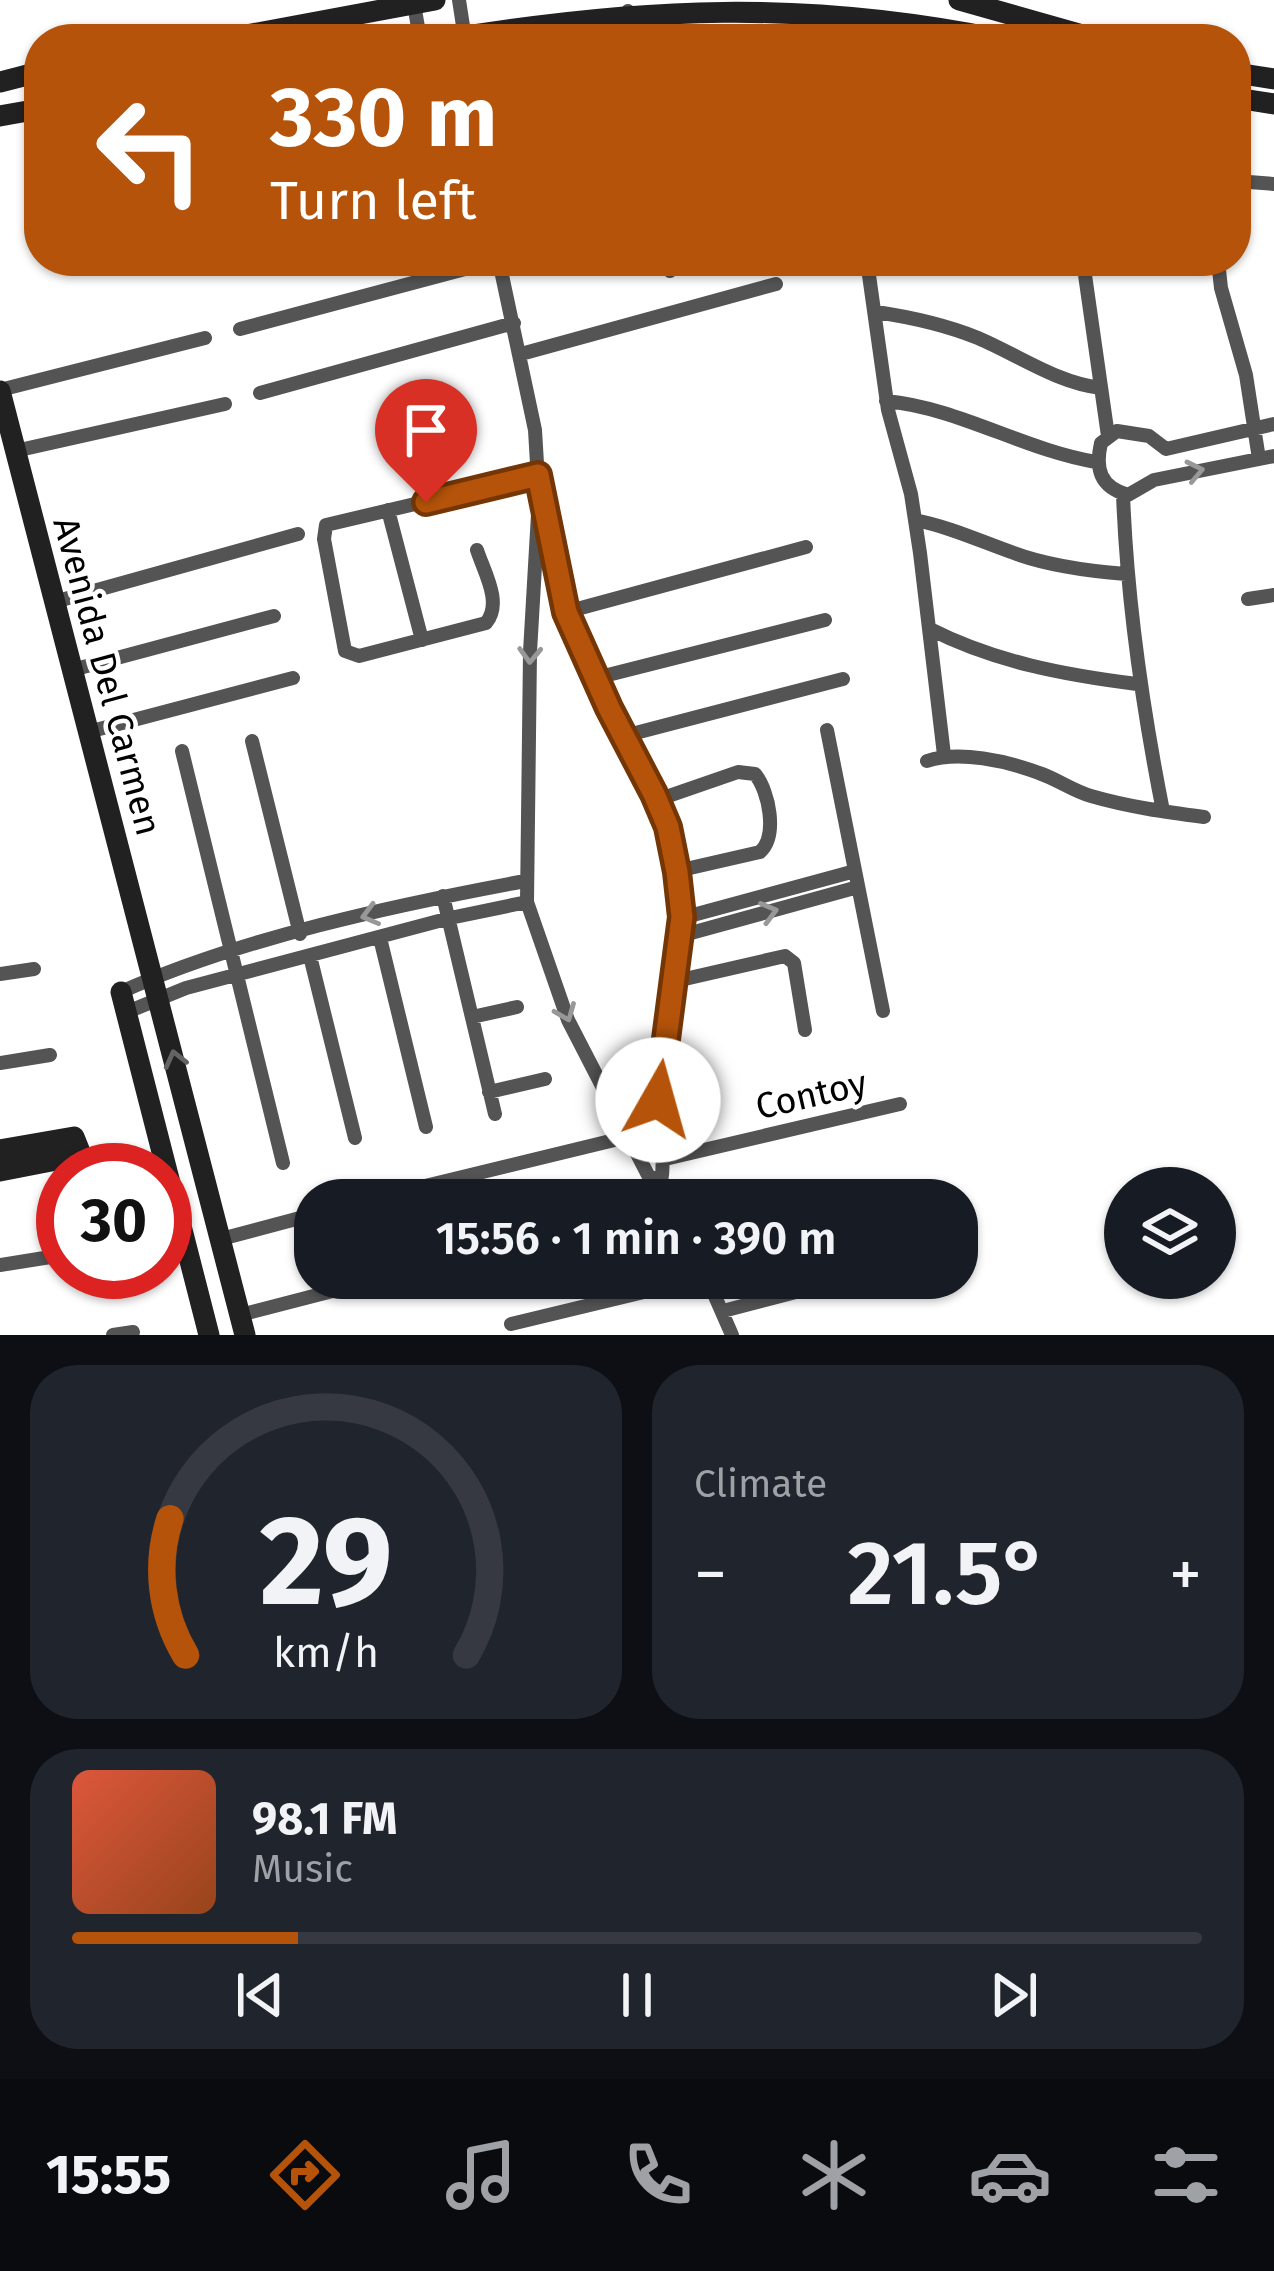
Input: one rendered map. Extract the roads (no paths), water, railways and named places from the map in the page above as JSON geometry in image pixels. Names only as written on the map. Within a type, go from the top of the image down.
[{"type":"main road","points":[[959,0],[1044,24]]},
{"type":"main road","points":[[306,24],[425,2]]},
{"type":"main road","points":[[547,24],[628,11],[764,3],[867,9],[932,24]]},
{"type":"main road","name":"Avenida Del Carmen","points":[[0,391],[243,1325]]},
{"type":"main road","points":[[124,1002],[209,1335]]},
{"type":"main road","points":[[156,1130],[191,1122]]},
{"type":"main road","points":[[0,1150],[74,1137],[80,1152],[0,1171]]},
{"type":"street","points":[[628,11],[630,24]]},
{"type":"street","points":[[240,329],[440,276]]},
{"type":"street","points":[[501,276],[535,430],[539,496],[527,902],[568,1020],[655,1179]]},
{"type":"street","points":[[870,276],[886,401],[915,520],[944,755]]},
{"type":"street","points":[[1085,276],[1108,436]]},
{"type":"street","points":[[1220,276],[1246,375],[1254,427],[1267,458],[1154,480],[1142,490],[1123,494],[1103,481],[1096,462],[1108,436],[1135,431],[1166,449],[1254,427],[1274,424]]},
{"type":"street","points":[[521,354],[776,284]]},
{"type":"street","points":[[876,313],[912,318],[974,337],[1038,368],[1101,388]]},
{"type":"street","points":[[260,393],[514,323]]},
{"type":"street","points":[[0,391],[205,338]]},
{"type":"street","points":[[886,401],[908,403],[1071,458],[1096,462]]},
{"type":"street","points":[[15,451],[225,404]]},
{"type":"street","points":[[477,550],[494,602],[486,623],[359,656],[348,653],[324,529],[331,522],[538,475]]},
{"type":"street","points":[[1123,494],[1138,684],[1162,811]]},
{"type":"street","points":[[539,496],[566,612],[657,800],[677,872],[682,917],[676,981],[658,1075],[662,1179]]},
{"type":"street","points":[[388,511],[422,640]]},
{"type":"street","points":[[915,520],[946,526],[1018,555],[1087,571],[1126,574]]},
{"type":"street","points":[[54,602],[298,534]]},
{"type":"street","points":[[566,612],[806,547]]},
{"type":"street","points":[[533,590],[559,586]]},
{"type":"street","points":[[1248,599],[1274,595]]},
{"type":"street","points":[[72,670],[274,616]]},
{"type":"street","points":[[596,678],[825,620]]},
{"type":"street","points":[[930,629],[976,652],[1048,670],[1138,684]]},
{"type":"street","points":[[88,733],[292,678]]},
{"type":"street","points":[[623,736],[843,679]]},
{"type":"street","points":[[827,730],[883,1011]]},
{"type":"street","points":[[252,741],[300,934]]},
{"type":"street","points":[[182,751],[283,1163]]},
{"type":"street","points":[[926,761],[944,755],[1038,772],[1083,794],[1204,817]]},
{"type":"street","points":[[657,800],[738,772],[748,771],[762,782],[772,836],[766,846],[677,872]]},
{"type":"street","points":[[682,917],[855,871]]},
{"type":"street","points":[[124,1002],[157,987],[186,963],[443,896],[525,881]]},
{"type":"street","points":[[680,936],[858,887]]},
{"type":"street","points":[[443,896],[495,1114]]},
{"type":"street","points":[[157,987],[238,974],[527,902]]},
{"type":"street","points":[[380,938],[425,1127]]},
{"type":"street","points":[[310,956],[355,1138]]},
{"type":"street","points":[[676,981],[784,956],[794,962],[805,1030]]},
{"type":"street","points":[[0,974],[34,969]]},
{"type":"street","points":[[472,1017],[517,1007]]},
{"type":"street","points":[[0,1063],[50,1055]]},
{"type":"street","points":[[489,1092],[545,1079]]},
{"type":"street","name":"Contoy","points":[[664,1159],[900,1105]]},
{"type":"street","points":[[450,1179],[631,1136],[658,1124]]},
{"type":"street","points":[[221,1239],[294,1220]]},
{"type":"street","points":[[0,1265],[36,1260]]},
{"type":"street","points":[[243,1325],[320,1299]]},
{"type":"street","points":[[511,1324],[616,1299]]},
{"type":"street","points":[[716,1299],[732,1335]]},
{"type":"street","points":[[723,1311],[769,1299]]},
{"type":"street","points":[[113,1335],[133,1332]]}]
